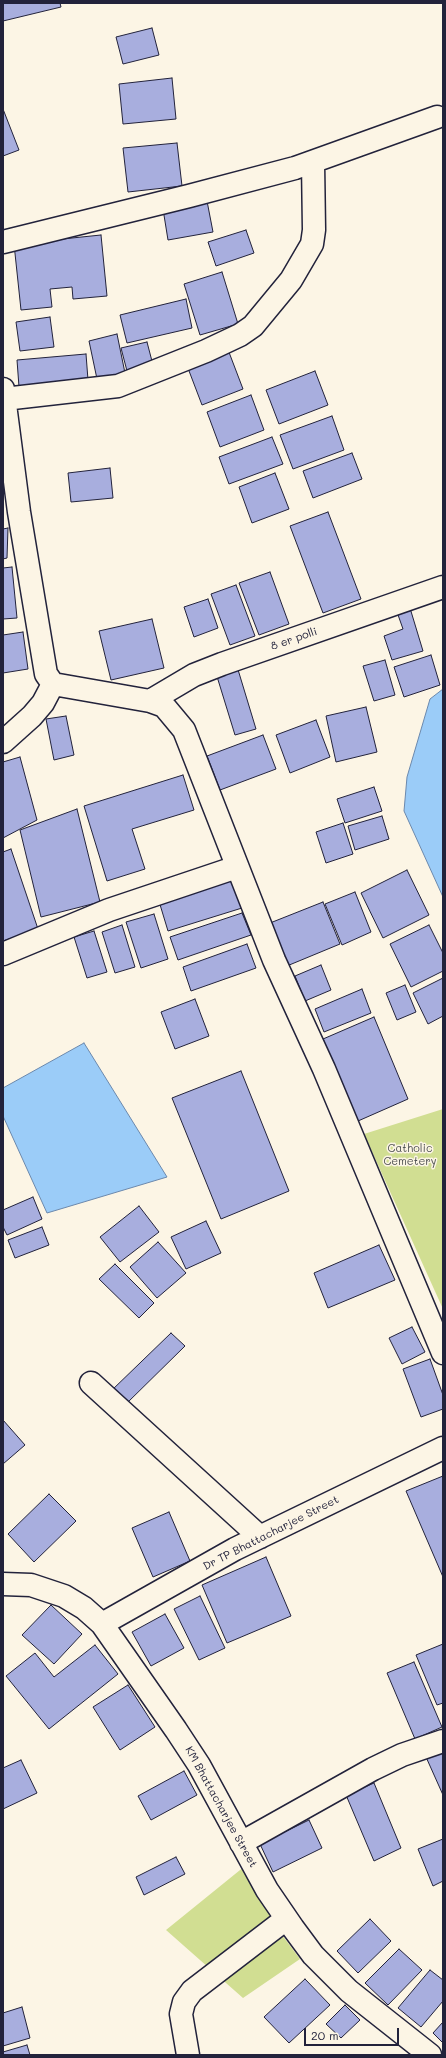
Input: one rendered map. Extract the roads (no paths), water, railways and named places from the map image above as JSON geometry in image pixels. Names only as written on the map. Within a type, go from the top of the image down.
[{"type":"street","points":[[3,241],[190,196],[313,162],[437,117]]},
{"type":"street","points":[[313,162],[314,230],[312,244],[291,280],[253,326],[240,335],[206,351],[118,386],[4,394],[11,514],[43,667],[54,684],[150,701],[164,706],[184,730],[274,960],[324,1069],[443,1353]]},
{"type":"street","name":"8 er polli","points":[[150,701],[194,675],[222,664],[443,587]]},
{"type":"street","points":[[3,742],[32,716],[43,703],[54,684]]},
{"type":"street","points":[[3,954],[109,910],[237,866]]},
{"type":"street","points":[[91,1383],[260,1537]]},
{"type":"street","name":"Dr TP Bhattacharjee Street","points":[[102,1624],[260,1537],[443,1448]]},
{"type":"street","name":"KM Bhattacharjee Street","points":[[3,1584],[31,1585],[64,1596],[84,1608],[102,1624],[184,1742],[267,1890],[286,1919],[313,1955],[349,1991],[430,2055]]},
{"type":"street","points":[[241,1842],[373,1769],[402,1755],[443,1741]]},
{"type":"street","points":[[188,2055],[181,2014],[184,2002],[192,1991],[286,1919]]},
{"type":"water","points":[[443,689],[443,897],[404,811],[407,777],[430,699]]},
{"type":"water","points":[[84,1043],[167,1177],[47,1213],[3,1116],[3,1088]]},
{"type":"park label","name":"Catholic Cemetery","points":[[410,1155]]}]
